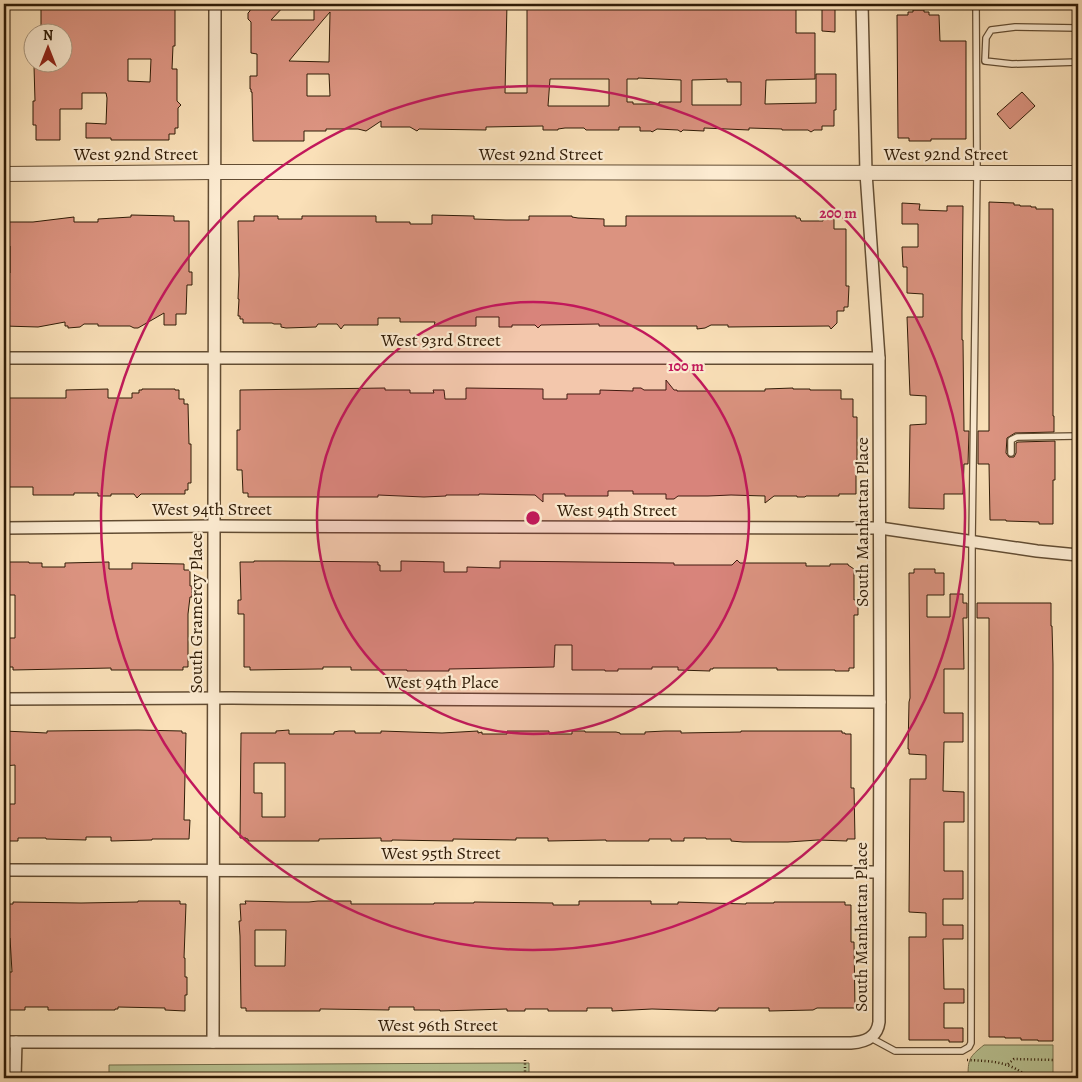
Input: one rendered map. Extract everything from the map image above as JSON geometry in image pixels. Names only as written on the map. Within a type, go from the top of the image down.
[{"type":"street","name":"South Gramercy Place","points":[[214,1042],[215,4]]},
{"type":"street","name":"South Manhattan Place","points":[[862,4],[866,173],[879,358],[879,1022],[878,1028],[871,1038]]},
{"type":"street","name":"West 92nd Street","points":[[4,174],[214,172],[1078,173]]},
{"type":"street","name":"West 93rd Street","points":[[4,358],[879,358]]},
{"type":"street","name":"West 94th Street","points":[[4,528],[214,526],[880,528],[1037,551],[1078,554]]},
{"type":"street","name":"West 94th Place","points":[[4,699],[214,698],[880,702]]},
{"type":"street","name":"West 95th Street","points":[[4,870],[879,872]]},
{"type":"street","name":"West 96th Street","points":[[4,1042],[851,1043],[862,1042],[871,1038]]},
{"type":"street","points":[[15,1078],[16,1042]]},
{"type":"lane","points":[[871,1038],[895,1052],[962,1051],[969,1047],[971,1043],[972,541],[977,173],[976,4]]},
{"type":"lane","points":[[1078,28],[1015,27],[991,30],[986,38],[985,61],[1012,64],[1078,62]]},
{"type":"lane","points":[[1011,453],[1011,440],[1017,437],[1078,436]]},
{"type":"path","points":[[1008,1065],[1014,1059],[1055,1060]]},
{"type":"path","points":[[525,1060],[525,1078]]},
{"type":"path","points":[[966,1060],[1008,1065],[1028,1078]]},
{"type":"green space","points":[[984,1045],[1053,1045],[1053,1078],[968,1078],[970,1059]]},
{"type":"green space","points":[[529,1063],[529,1078],[109,1078],[109,1065]]},
{"type":"building","points":[[41,4],[126,6],[126,4],[175,4],[175,46],[173,46],[172,69],[177,69],[177,101],[181,105],[178,108],[178,128],[175,128],[175,134],[169,134],[169,140],[86,138],[86,123],[106,124],[107,98],[106,93],[82,93],[82,109],[60,109],[60,140],[36,140],[36,125],[33,125],[33,101],[35,101],[34,72],[72,72],[72,22],[41,22]],"holes":[[[128,59],[151,59],[150,82],[128,81]]]},
{"type":"building","points":[[250,4],[286,4],[271,20],[314,20],[314,4],[507,4],[505,93],[527,93],[527,4],[796,4],[796,33],[815,33],[815,79],[766,80],[765,104],[816,103],[816,74],[836,74],[834,126],[822,126],[822,130],[811,132],[808,130],[782,129],[704,128],[704,131],[683,130],[681,132],[678,130],[657,129],[652,132],[640,131],[640,127],[619,127],[619,130],[565,128],[543,130],[543,126],[486,127],[486,130],[419,129],[417,131],[410,127],[381,127],[381,121],[366,131],[358,129],[326,129],[326,131],[304,131],[304,141],[253,141],[250,76],[257,76],[257,54],[251,53],[251,22],[248,19]],"holes":[[[330,12],[329,62],[289,61]],[[307,74],[329,74],[330,96],[307,96]],[[550,79],[609,79],[609,106],[548,106]],[[627,79],[681,80],[681,102],[659,102],[659,104],[633,104],[633,102],[627,102]],[[727,79],[727,82],[741,82],[741,105],[692,105],[692,80]]]},
{"type":"building","points":[[822,4],[835,4],[835,32],[822,31]]},
{"type":"building","points":[[913,10],[924,10],[924,12],[929,12],[929,15],[939,15],[940,41],[966,41],[966,139],[909,141],[909,138],[898,138],[897,15],[908,15],[908,12],[913,12]]},
{"type":"building","points":[[1022,92],[1035,106],[1010,129],[997,114]]},
{"type":"building","points":[[989,202],[1014,203],[1014,205],[1036,207],[1036,209],[1053,209],[1054,432],[1015,433],[1007,438],[1006,453],[1009,457],[1014,457],[1016,443],[1018,442],[1055,441],[1053,524],[990,520],[989,464],[978,464],[978,431],[989,431]]},
{"type":"building","points":[[902,203],[920,204],[919,210],[947,211],[947,206],[963,206],[962,340],[964,431],[969,431],[968,464],[964,464],[963,494],[944,494],[944,509],[909,508],[910,425],[926,424],[926,396],[910,395],[907,317],[923,317],[923,294],[907,293],[907,267],[903,267],[902,247],[918,247],[918,224],[902,224]]},
{"type":"building","points":[[131,215],[174,216],[174,221],[189,221],[189,272],[192,272],[192,285],[187,285],[186,314],[176,314],[176,325],[164,325],[164,313],[138,328],[84,324],[80,327],[68,328],[68,326],[65,326],[65,322],[38,327],[4,326],[4,282],[8,282],[8,273],[10,273],[10,246],[9,243],[4,243],[4,222],[33,222],[74,217],[74,222],[98,222],[98,219],[131,217]]},
{"type":"building","points":[[432,215],[474,216],[474,219],[506,220],[529,220],[529,216],[572,216],[604,219],[604,226],[626,226],[626,216],[796,216],[801,221],[823,221],[823,216],[834,216],[834,229],[846,229],[846,286],[849,286],[848,307],[844,307],[844,311],[837,311],[837,323],[831,329],[829,326],[728,327],[728,325],[711,325],[697,329],[697,326],[599,326],[599,324],[541,325],[538,328],[535,325],[499,327],[499,317],[476,317],[476,326],[434,326],[435,322],[400,322],[400,318],[378,318],[378,325],[344,325],[341,329],[337,324],[318,324],[316,327],[286,328],[281,327],[281,324],[243,323],[243,319],[240,319],[240,316],[238,316],[238,221],[254,221],[254,216],[302,219],[302,216],[376,216],[376,222],[432,224]]},
{"type":"building","points":[[666,380],[677,391],[765,391],[765,389],[793,388],[841,390],[841,399],[853,399],[853,417],[857,417],[856,494],[805,497],[774,496],[765,503],[765,496],[678,496],[674,499],[666,499],[666,494],[633,494],[633,491],[608,491],[608,496],[543,494],[543,502],[535,495],[479,494],[424,497],[378,495],[378,497],[248,497],[248,493],[243,493],[242,470],[237,470],[240,390],[385,388],[385,390],[410,390],[410,393],[434,393],[433,390],[444,390],[445,399],[466,399],[466,388],[543,389],[543,399],[567,399],[567,394],[600,394],[600,390],[633,391],[633,388],[641,388],[644,390],[666,390]]},
{"type":"building","points":[[108,389],[108,398],[132,398],[132,393],[139,393],[139,390],[142,389],[179,390],[179,399],[184,399],[184,404],[188,404],[189,444],[191,444],[191,483],[188,483],[188,490],[185,490],[185,494],[141,494],[137,498],[134,494],[111,494],[111,496],[98,496],[98,493],[33,495],[33,487],[4,487],[4,461],[9,462],[9,423],[4,423],[4,398],[66,398],[66,390]]},
{"type":"building","points":[[737,560],[740,563],[806,563],[806,566],[848,564],[854,569],[854,600],[858,600],[858,615],[854,615],[854,668],[849,668],[849,671],[713,668],[710,671],[678,670],[678,667],[618,669],[618,671],[572,670],[572,645],[555,645],[554,667],[407,671],[351,670],[351,667],[250,670],[250,667],[244,667],[244,614],[238,614],[238,600],[241,600],[240,562],[378,562],[380,571],[401,571],[401,561],[444,562],[444,572],[467,572],[467,567],[500,568],[500,561],[732,565]]},
{"type":"building","points":[[4,562],[42,563],[42,567],[65,567],[65,563],[109,562],[109,569],[132,569],[132,563],[184,564],[184,570],[190,570],[190,586],[192,586],[192,597],[190,597],[188,614],[188,667],[183,667],[183,670],[111,670],[111,668],[13,670],[13,667],[6,667],[6,662],[4,662],[4,638],[15,638],[15,595],[4,595]]},
{"type":"building","points":[[914,569],[935,569],[935,573],[944,573],[944,595],[927,595],[927,617],[950,617],[950,594],[963,594],[963,603],[967,603],[967,618],[963,618],[964,669],[944,669],[944,713],[963,713],[963,742],[944,742],[943,791],[964,792],[964,822],[944,822],[944,871],[963,871],[963,899],[943,899],[943,925],[963,925],[963,939],[943,939],[944,989],[964,989],[964,1003],[944,1003],[944,1028],[963,1028],[963,1042],[909,1040],[909,937],[926,937],[926,913],[909,912],[910,779],[926,779],[926,755],[909,754],[908,749],[910,698],[909,573],[914,573]]},
{"type":"building","points":[[977,603],[1051,603],[1053,664],[1053,1041],[989,1037],[989,618],[977,618]]},
{"type":"building","points":[[289,730],[289,734],[334,734],[334,732],[339,731],[355,731],[355,733],[381,733],[381,731],[442,733],[478,731],[478,733],[482,732],[482,734],[507,734],[507,731],[549,731],[549,734],[572,734],[572,731],[585,731],[645,734],[645,732],[665,731],[681,731],[681,733],[842,731],[845,734],[851,734],[851,788],[854,788],[855,839],[847,839],[847,841],[788,842],[743,842],[731,841],[731,839],[706,838],[684,838],[684,841],[649,839],[649,841],[548,841],[548,838],[516,838],[516,840],[381,841],[381,838],[319,839],[319,841],[248,841],[246,838],[240,838],[241,733],[276,733],[276,731]],"holes":[[[254,763],[285,763],[285,817],[262,817],[262,793],[254,793]]]},
{"type":"building","points":[[4,731],[47,733],[47,731],[182,731],[182,733],[186,733],[184,820],[190,820],[189,839],[111,841],[111,837],[86,837],[86,840],[18,838],[18,841],[5,841],[4,811],[6,811],[6,804],[15,804],[15,765],[4,766]]},
{"type":"building","points":[[180,901],[180,904],[186,904],[184,958],[187,995],[185,995],[185,1011],[165,1010],[165,1008],[118,1007],[115,1010],[48,1010],[48,1007],[25,1007],[25,1010],[5,1010],[4,972],[12,972],[10,938],[8,938],[8,933],[4,933],[5,904],[13,904],[13,902],[81,903]]},
{"type":"building","points":[[245,901],[351,901],[351,904],[553,903],[553,905],[579,905],[579,901],[651,901],[651,904],[678,904],[678,902],[746,904],[845,902],[845,905],[851,905],[851,942],[854,942],[855,1008],[769,1011],[769,1008],[718,1008],[716,1011],[652,1009],[612,1011],[612,1008],[587,1008],[587,1011],[525,1009],[525,1011],[507,1011],[507,1009],[440,1011],[414,1010],[414,1007],[389,1007],[389,1010],[246,1011],[246,1008],[241,1008],[239,921],[241,921],[240,904],[246,904]],"holes":[[[255,930],[286,930],[285,966],[255,966]]]}]
